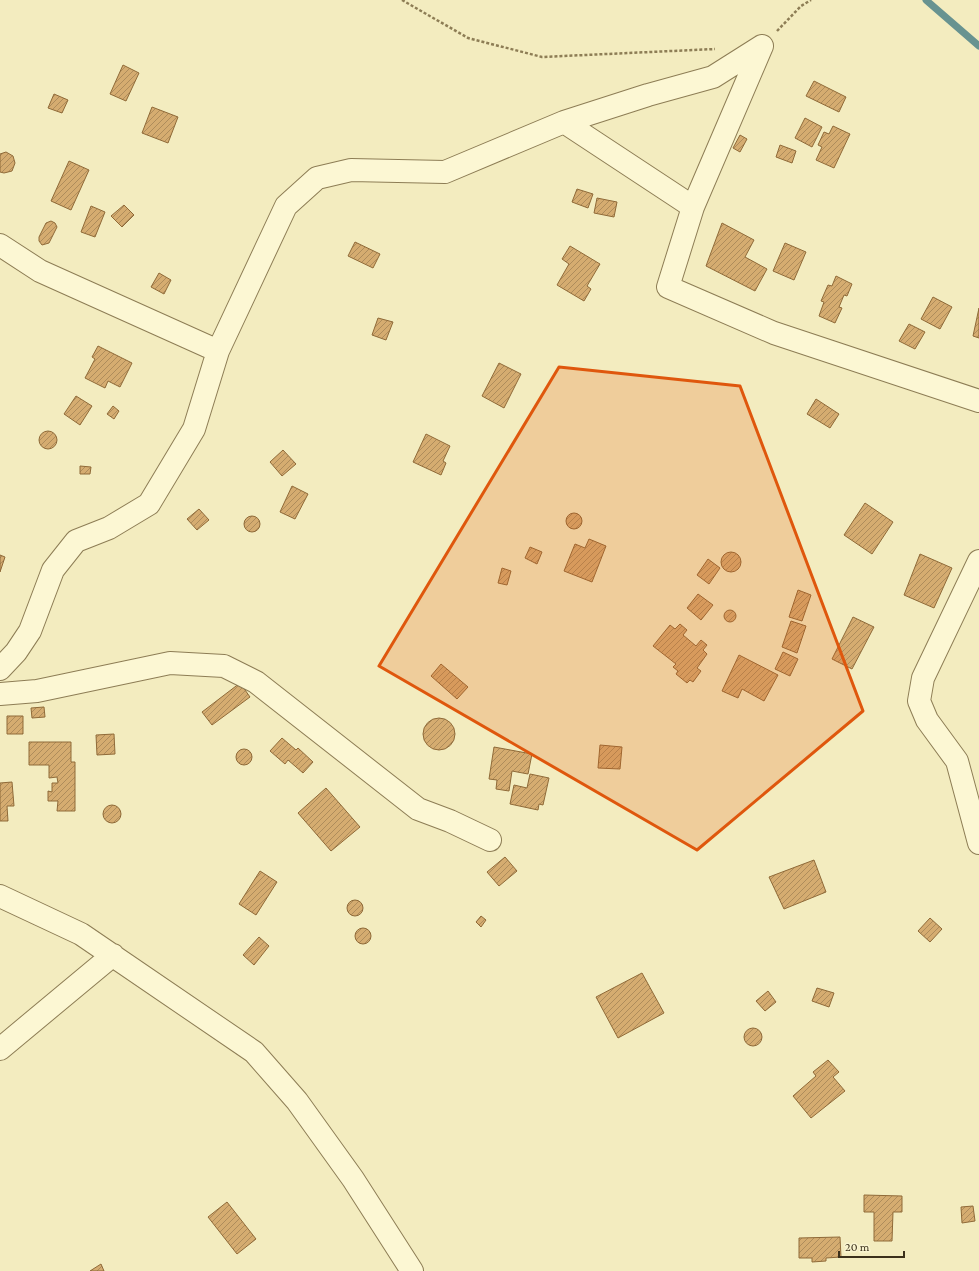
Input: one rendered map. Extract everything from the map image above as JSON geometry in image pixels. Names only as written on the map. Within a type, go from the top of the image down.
[{"type":"street","points":[[0,669],[16,652],[30,630],[53,570],[76,541],[109,528],[149,504],[194,429],[218,351],[286,206],[317,178],[351,170],[445,172],[564,122],[648,95],[714,77],[762,46]]},
{"type":"street","points":[[762,46],[693,207],[668,287],[774,333],[979,401]]},
{"type":"street","points":[[564,122],[693,207]]},
{"type":"street","points":[[0,245],[40,271],[218,351]]},
{"type":"street","points":[[979,560],[923,678],[919,702],[927,720],[957,761],[979,843]]},
{"type":"street","points":[[0,694],[37,691],[170,663],[224,666],[256,682],[418,809],[450,821],[490,840]]},
{"type":"street","points":[[0,896],[81,934],[254,1052],[297,1101],[353,1179],[412,1271]]},
{"type":"street","points":[[0,1049],[113,955]]},
{"type":"path","points":[[402,0],[468,38],[542,57],[723,48]]},
{"type":"path","points":[[762,46],[801,6],[811,0]]},
{"type":"highlighted area","points":[[559,367],[740,386],[863,711],[697,850],[379,666]]},
{"type":"building","points":[[123,65],[139,73],[126,101],[110,94]]},
{"type":"building","points":[[814,81],[846,97],[839,112],[806,96]]},
{"type":"building","points":[[54,94],[68,100],[62,113],[48,108]]},
{"type":"building","points":[[152,107],[178,117],[168,143],[142,133]]},
{"type":"building","points":[[805,118],[822,127],[812,147],[795,138]]},
{"type":"building","points":[[833,126],[850,134],[834,168],[816,160],[822,147],[818,145],[824,132],[829,134]]},
{"type":"building","points":[[740,135],[747,139],[740,152],[733,148]]},
{"type":"building","points":[[780,145],[796,151],[792,163],[776,157]]},
{"type":"building","points":[[6,152],[13,156],[15,163],[12,171],[4,173],[0,172],[0,154]]},
{"type":"building","points":[[69,161],[89,170],[71,210],[51,201]]},
{"type":"building","points":[[577,189],[593,194],[588,208],[572,202]]},
{"type":"building","points":[[597,198],[617,202],[614,217],[594,213]]},
{"type":"building","points":[[124,205],[134,215],[122,227],[111,216]]},
{"type":"building","points":[[91,206],[105,212],[95,237],[81,232]]},
{"type":"building","points":[[51,221],[55,223],[57,227],[49,243],[42,245],[39,241],[39,237],[46,223]]},
{"type":"building","points":[[722,223],[754,240],[745,257],[767,269],[755,291],[706,266]]},
{"type":"building","points":[[355,242],[380,254],[373,268],[348,256]]},
{"type":"building","points":[[785,243],[806,252],[794,280],[773,271]]},
{"type":"building","points":[[570,246],[600,264],[587,286],[591,289],[584,301],[557,285],[569,264],[562,259]]},
{"type":"building","points":[[159,273],[171,280],[164,294],[151,287]]},
{"type":"building","points":[[836,276],[852,284],[847,296],[844,295],[839,307],[842,308],[835,323],[819,316],[824,302],[821,301],[828,285],[832,286]]},
{"type":"building","points":[[933,297],[952,307],[940,329],[921,319]]},
{"type":"building","points":[[979,308],[979,338],[973,336]]},
{"type":"building","points":[[378,318],[393,322],[386,340],[372,335]]},
{"type":"building","points":[[909,324],[925,332],[915,349],[899,341]]},
{"type":"building","points":[[98,346],[132,363],[120,387],[108,381],[105,388],[85,378],[95,359],[92,357]]},
{"type":"building","points":[[499,363],[521,374],[504,408],[482,396]]},
{"type":"building","points":[[76,396],[92,406],[80,425],[64,414]]},
{"type":"building","points":[[816,399],[839,414],[830,428],[807,414]]},
{"type":"building","points":[[113,406],[119,411],[114,419],[107,414]]},
{"type":"building","points":[[44,431],[52,431],[57,436],[55,447],[52,449],[44,449],[39,444],[39,436]]},
{"type":"building","points":[[426,434],[450,446],[443,461],[446,463],[441,475],[413,462]]},
{"type":"building","points":[[283,450],[296,464],[282,476],[270,462]]},
{"type":"building","points":[[80,466],[91,467],[90,474],[80,474]]},
{"type":"building","points":[[292,486],[308,494],[295,519],[280,512]]},
{"type":"building","points":[[865,503],[893,522],[872,554],[844,535]]},
{"type":"building","points":[[199,509],[209,520],[197,530],[187,519]]},
{"type":"building","points":[[574,513],[581,518],[582,521],[577,528],[574,529],[567,524],[566,521],[571,514]]},
{"type":"building","points":[[249,516],[255,516],[260,521],[258,530],[255,532],[249,532],[244,527],[244,521]]},
{"type":"building","points":[[589,539],[606,546],[592,582],[564,571],[575,544],[585,548]]},
{"type":"building","points":[[530,547],[542,552],[537,564],[525,558]]},
{"type":"building","points":[[731,552],[738,555],[741,562],[738,569],[731,572],[724,569],[721,562],[724,555]]},
{"type":"building","points":[[920,554],[952,568],[934,608],[904,595]]},
{"type":"building","points":[[0,555],[5,557],[0,572]]},
{"type":"building","points":[[708,559],[720,568],[709,584],[697,575]]},
{"type":"building","points":[[502,568],[511,571],[507,585],[498,583]]},
{"type":"building","points":[[798,590],[811,595],[802,621],[789,617]]},
{"type":"building","points":[[698,594],[713,605],[701,620],[687,608]]},
{"type":"building","points":[[728,610],[732,610],[736,616],[732,622],[728,622],[724,618],[724,614]]},
{"type":"building","points":[[853,617],[874,627],[852,669],[832,659]]},
{"type":"building","points":[[791,621],[806,626],[797,653],[782,647]]},
{"type":"building","points":[[680,624],[687,630],[683,635],[696,646],[701,640],[707,645],[703,650],[707,654],[697,668],[701,671],[693,682],[690,680],[687,683],[676,674],[678,671],[673,667],[676,664],[653,646],[670,625],[675,629]]},
{"type":"building","points":[[783,652],[798,659],[790,676],[775,669]]},
{"type":"building","points":[[739,655],[778,675],[764,701],[742,689],[738,698],[722,691]]},
{"type":"building","points":[[441,664],[468,687],[457,699],[431,676]]},
{"type":"building","points":[[240,683],[250,697],[212,725],[202,712]]},
{"type":"building","points":[[44,707],[45,717],[32,718],[31,708]]},
{"type":"building","points":[[7,716],[23,716],[23,734],[7,734]]},
{"type":"building","points":[[436,718],[442,718],[451,722],[455,734],[451,746],[442,750],[436,750],[427,746],[423,737],[423,731],[427,722]]},
{"type":"building","points":[[114,734],[115,754],[97,755],[96,735]]},
{"type":"building","points":[[282,738],[296,750],[298,748],[313,762],[303,773],[288,760],[285,764],[270,751]]},
{"type":"building","points":[[29,742],[71,742],[71,762],[75,762],[75,811],[57,811],[58,801],[48,801],[48,791],[52,792],[52,783],[58,783],[57,777],[49,778],[49,765],[29,765]]},
{"type":"building","points":[[600,745],[622,747],[620,769],[598,768]]},
{"type":"building","points":[[494,747],[532,754],[528,774],[512,771],[509,791],[496,789],[497,780],[489,779]]},
{"type":"building","points":[[244,749],[251,754],[252,757],[247,764],[244,765],[237,760],[236,757],[241,750]]},
{"type":"building","points":[[530,774],[549,778],[543,805],[539,804],[538,810],[510,804],[514,785],[527,788]]},
{"type":"building","points":[[12,782],[14,806],[7,806],[8,821],[0,821],[0,783]]},
{"type":"building","points":[[326,788],[360,827],[331,851],[298,813]]},
{"type":"building","points":[[112,805],[118,808],[121,814],[118,820],[112,823],[106,820],[103,814],[106,808]]},
{"type":"building","points":[[505,857],[517,871],[499,886],[487,872]]},
{"type":"building","points":[[814,860],[826,892],[784,909],[769,877]]},
{"type":"building","points":[[260,871],[277,882],[256,915],[239,904]]},
{"type":"building","points":[[355,900],[361,902],[363,908],[361,914],[355,916],[349,914],[347,908],[349,902]]},
{"type":"building","points":[[481,916],[486,920],[481,927],[476,922]]},
{"type":"building","points":[[930,918],[942,929],[930,942],[918,931]]},
{"type":"building","points":[[363,928],[370,933],[371,936],[366,943],[363,944],[356,939],[355,936],[360,929]]},
{"type":"building","points":[[259,937],[269,946],[254,965],[243,955]]},
{"type":"building","points":[[642,973],[664,1013],[618,1038],[596,997]]},
{"type":"building","points":[[817,988],[834,993],[829,1007],[812,1001]]},
{"type":"building","points":[[768,991],[776,1002],[765,1011],[756,1001]]},
{"type":"building","points":[[753,1028],[759,1031],[762,1037],[759,1043],[753,1046],[747,1043],[744,1037],[747,1031]]},
{"type":"building","points":[[828,1060],[839,1072],[833,1077],[845,1091],[811,1118],[793,1096],[816,1076],[813,1072]]},
{"type":"building","points":[[864,1195],[902,1196],[902,1212],[893,1212],[892,1241],[874,1241],[874,1212],[864,1212]]},
{"type":"building","points":[[227,1202],[256,1239],[237,1254],[208,1217]]},
{"type":"building","points":[[973,1206],[975,1221],[962,1223],[961,1207]]},
{"type":"building","points":[[840,1237],[841,1257],[826,1258],[826,1261],[812,1262],[812,1258],[799,1258],[799,1238]]},
{"type":"building","points":[[101,1264],[104,1271],[90,1271]]},
{"type":"waterway","points":[[926,0],[979,46]]}]
